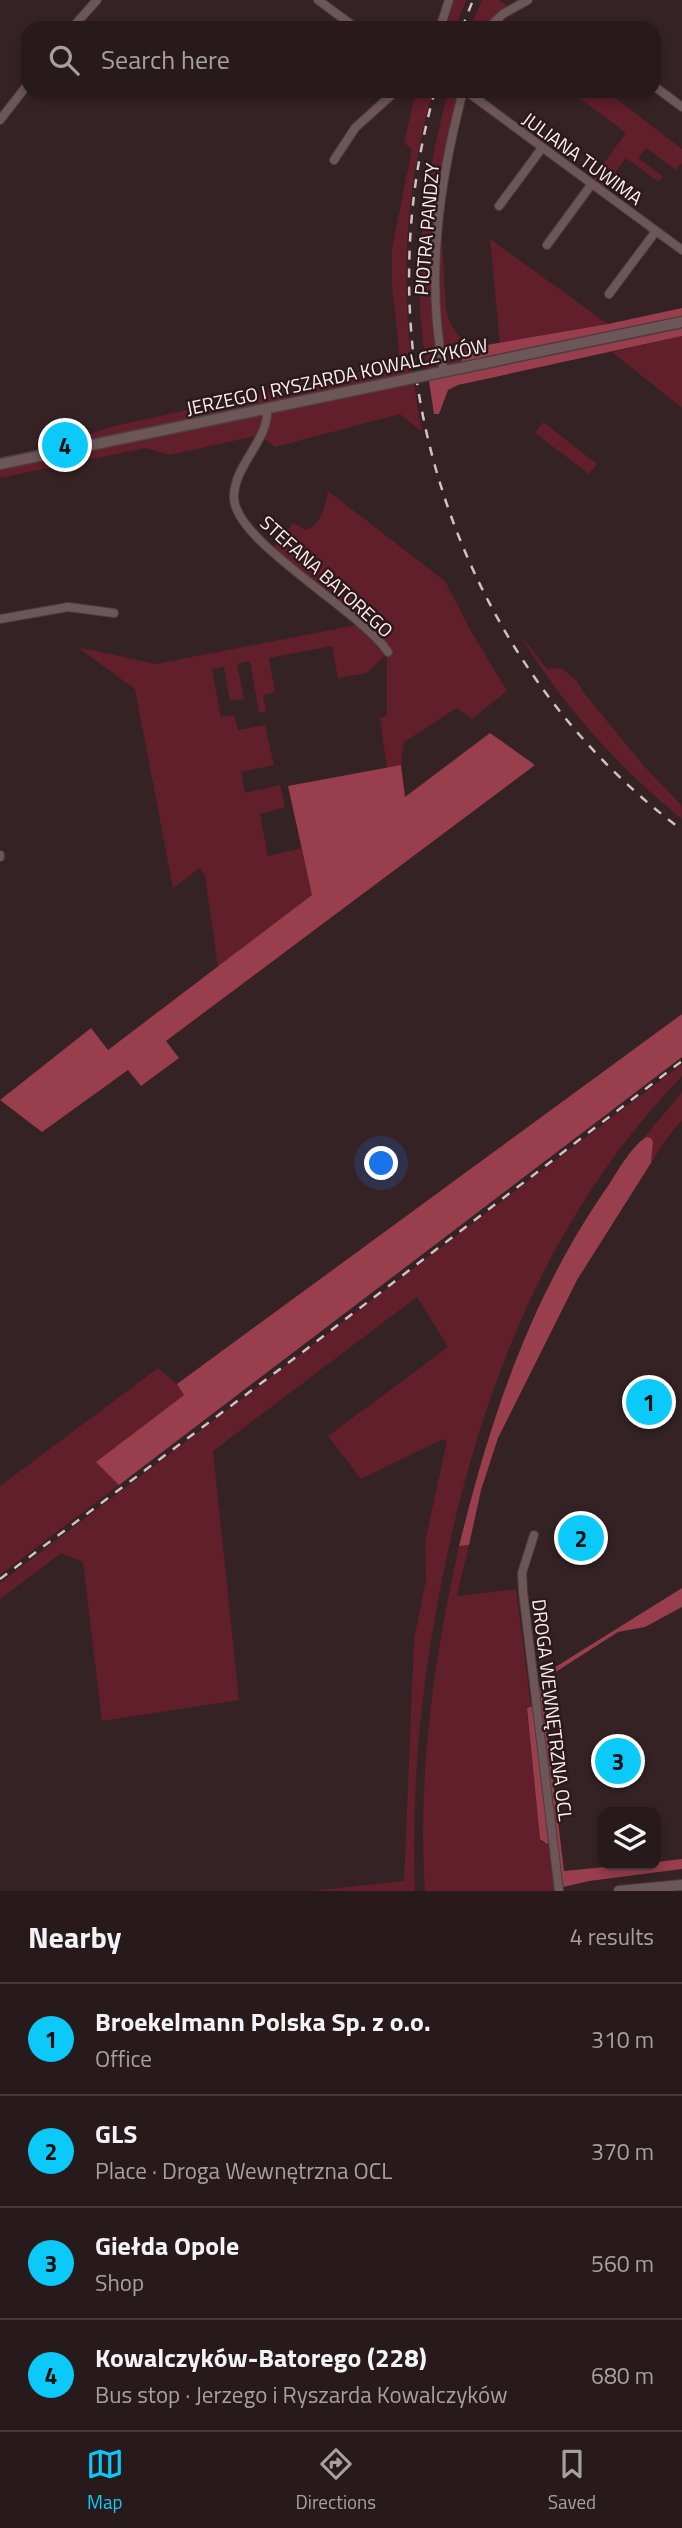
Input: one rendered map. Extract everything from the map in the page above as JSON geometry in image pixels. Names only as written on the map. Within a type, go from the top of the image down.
[{"type":"main road","name":"JERZEGO I RYSZARDA KOWALCZYKÓW","points":[[0,464],[682,322]]},
{"type":"street","points":[[78,21],[97,0]]},
{"type":"street","points":[[318,0],[346,21]]},
{"type":"street","points":[[442,21],[449,0]]},
{"type":"street","points":[[496,21],[528,0]]},
{"type":"street","points":[[661,91],[682,107]]},
{"type":"street","points":[[0,120],[21,93]]},
{"type":"street","points":[[334,160],[355,128],[388,98]]},
{"type":"street","name":"PIOTRA PANDZY","points":[[441,372],[435,321],[437,233],[448,155],[463,98]]},
{"type":"street","name":"JULIANA TUWIMA","points":[[474,98],[682,250]]},
{"type":"street","points":[[499,206],[542,148]]},
{"type":"street","points":[[547,245],[592,185]]},
{"type":"street","points":[[609,294],[656,231]]},
{"type":"street","name":"STEFANA BATOREGO","points":[[267,408],[268,420],[237,480],[234,498],[238,515],[253,535],[362,624],[388,652]]},
{"type":"street","points":[[0,619],[68,607],[114,613]]},
{"type":"street","name":"DROGA WEWNĘTRZNA OCL","points":[[534,1535],[522,1573],[523,1592],[559,1891]]},
{"type":"street","points":[[619,1891],[682,1885]]},
{"type":"shaded area","points":[[449,0],[466,0],[458,21],[442,21]]},
{"type":"shaded area","points":[[482,0],[499,0],[512,9],[497,21],[473,21]]},
{"type":"shaded area","points":[[414,98],[431,98],[414,177],[407,261],[410,345],[422,432],[400,414],[275,447],[260,435],[169,455],[145,448],[0,478],[0,460],[42,450],[114,426],[397,364],[399,352],[392,285],[392,249],[412,149],[404,143]]},
{"type":"shaded area","points":[[446,98],[462,98],[440,203],[446,309],[456,332],[475,347],[464,351],[461,360],[466,367],[428,375],[420,314],[420,277],[423,223]]},
{"type":"shaded area","points":[[579,98],[615,98],[682,149],[682,163],[676,170],[646,148],[638,158],[663,176],[659,182],[626,158],[601,192],[589,183],[626,133]]},
{"type":"shaded area","points":[[490,239],[608,324],[500,344]]},
{"type":"shaded area","points":[[682,308],[682,317],[462,362],[460,354],[475,347]]},
{"type":"shaded area","points":[[682,322],[682,336],[458,385],[448,390],[439,414],[434,414],[428,375]]},
{"type":"shaded area","points":[[682,336],[682,408],[612,352]]},
{"type":"shaded area","points":[[543,422],[597,464],[589,474],[535,433]]},
{"type":"shaded area","points":[[328,491],[445,581],[507,691],[472,719],[457,708],[404,742],[401,765],[387,768],[380,719],[387,715],[387,654],[367,673],[338,678],[332,646],[269,658],[275,692],[263,695],[266,711],[259,713],[250,661],[237,664],[244,699],[230,701],[224,667],[212,669],[221,717],[234,715],[238,730],[265,725],[274,765],[241,772],[245,793],[280,785],[285,807],[260,814],[268,856],[302,848],[312,895],[218,967],[205,876],[200,868],[173,888],[135,689],[77,647],[156,664],[361,624],[271,551],[293,523],[306,530],[316,523],[322,514]]},
{"type":"shaded area","points":[[519,633],[547,669],[561,668],[577,681],[644,766],[681,805],[682,819],[635,778],[592,733],[553,685]]},
{"type":"shaded area","points":[[490,733],[535,765],[166,1041],[179,1058],[141,1086],[128,1070],[42,1132],[0,1100],[91,1028],[108,1050],[312,895],[288,786],[401,765],[405,797]]},
{"type":"shaded area","points":[[682,1014],[682,1057],[119,1485],[96,1462],[184,1395],[177,1384]]},
{"type":"shaded area","points":[[682,1064],[682,1076],[636,1129],[595,1184],[559,1242],[502,1366],[480,1431],[445,1565],[424,1687],[415,1809],[415,1891],[311,1891],[404,1881],[414,1639],[426,1580],[425,1542],[447,1441],[443,1439],[361,1479],[328,1436],[448,1347],[417,1297],[213,1451],[239,1700],[102,1721],[83,1562],[61,1553],[0,1599],[0,1583]]},
{"type":"shaded area","points":[[682,1092],[682,1120],[651,1163],[653,1142],[647,1137],[642,1140]]},
{"type":"shaded area","points":[[647,1137],[653,1142],[651,1163],[577,1280],[498,1438],[481,1490],[469,1545],[459,1546],[500,1402],[536,1312],[582,1226],[627,1157]]},
{"type":"shaded area","points":[[158,1368],[185,1394],[97,1462],[119,1485],[0,1575],[0,1486]]},
{"type":"shaded area","points":[[469,1545],[457,1596],[516,1589],[531,1706],[527,1708],[527,1712],[540,1839],[543,1843],[553,1837],[559,1891],[425,1891],[423,1804],[435,1674],[459,1546]]},
{"type":"shaded area","points":[[682,1588],[682,1607],[645,1627],[618,1632],[554,1673],[543,1697],[564,1871],[598,1868],[598,1870],[661,1870],[661,1861],[682,1859],[682,1869],[589,1881],[559,1888],[552,1838],[547,1844],[540,1839],[527,1708],[533,1706],[537,1692],[549,1671]]},
{"type":"railway","points":[[465,21],[473,0]]},
{"type":"railway","points":[[434,98],[414,193],[409,297],[420,399],[445,498],[484,593],[537,681],[603,761],[682,830]]},
{"type":"railway","points":[[0,1579],[300,1354],[682,1061]]},
{"type":"place","name":"Kowalczyków-Batorego (228)","points":[[65,445]]},
{"type":"place","name":"Broekelmann Polska Sp. z o.o.","points":[[649,1402]]},
{"type":"place","name":"GLS","points":[[581,1538]]},
{"type":"place","name":"Giełda Opole","points":[[618,1761]]}]
